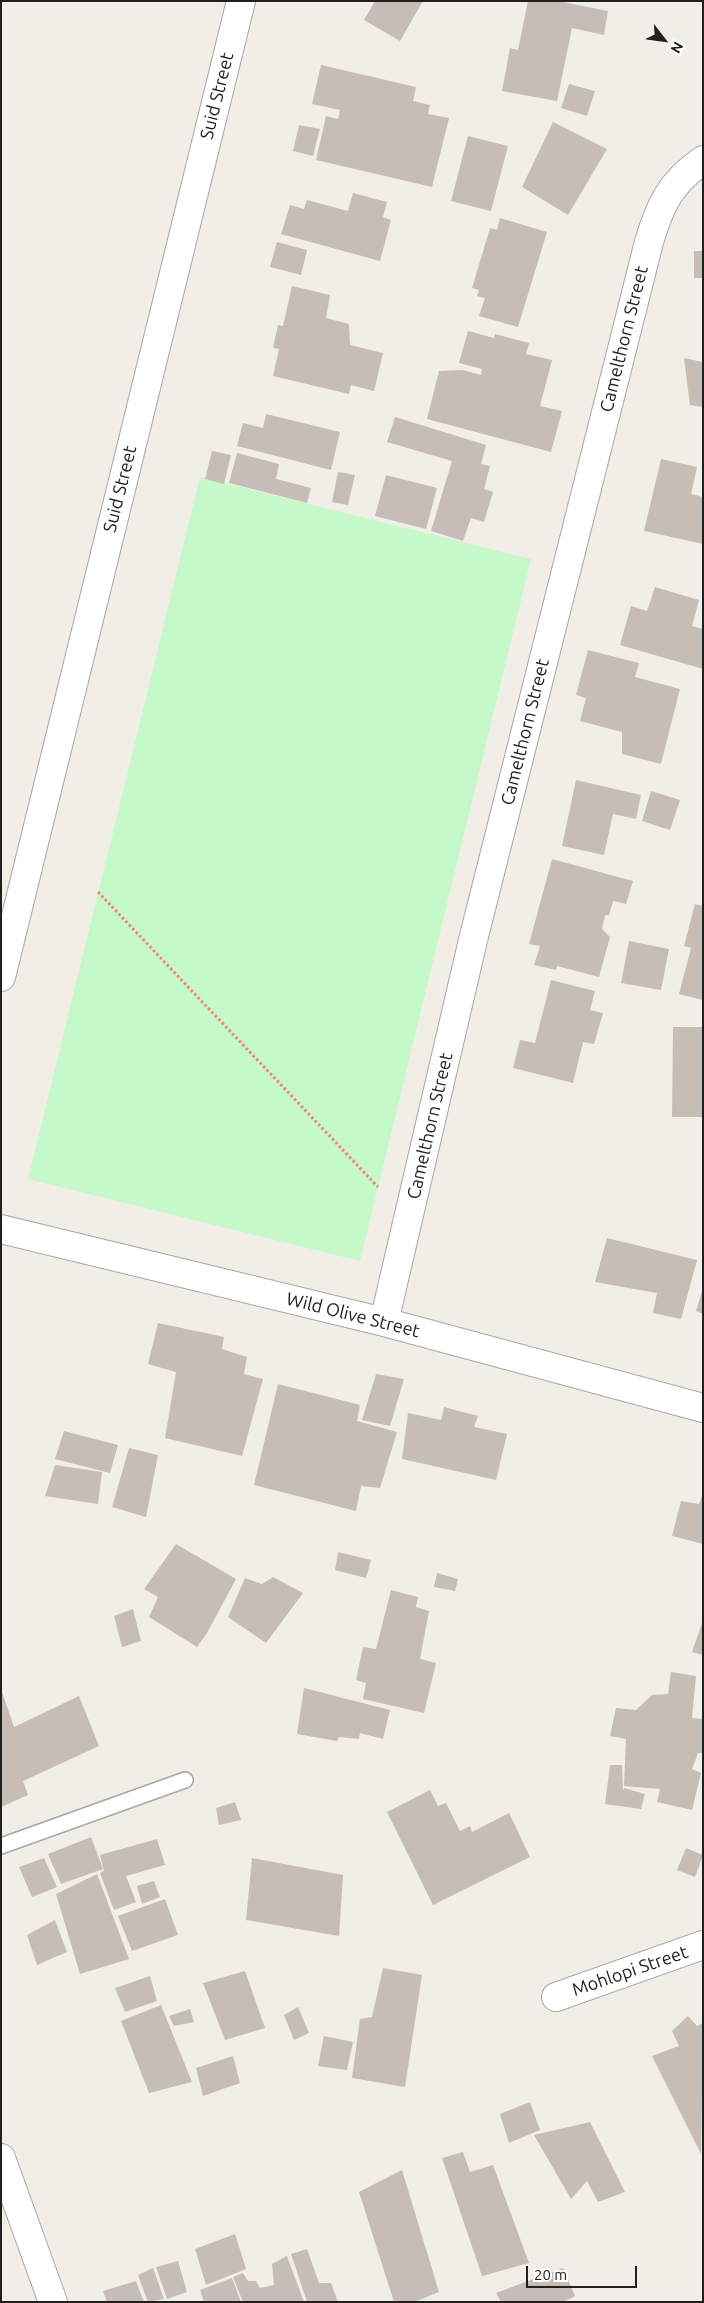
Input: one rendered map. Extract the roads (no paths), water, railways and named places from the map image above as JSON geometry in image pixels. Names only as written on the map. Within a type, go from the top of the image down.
[{"type":"street","name":"Suid Street","points":[[1,977],[241,1]]},
{"type":"street","name":"Camelthorn Street","points":[[384,1322],[473,940],[649,242],[656,217],[667,193],[678,180],[703,160]]},
{"type":"street","name":"Wild Olive Street","points":[[1,1229],[384,1322],[703,1408]]},
{"type":"street","name":"Mohlopi Street","points":[[556,1997],[703,1946]]},
{"type":"street","points":[[1,2158],[53,2302]]},
{"type":"lane","points":[[1,1846],[185,1780]]}]
